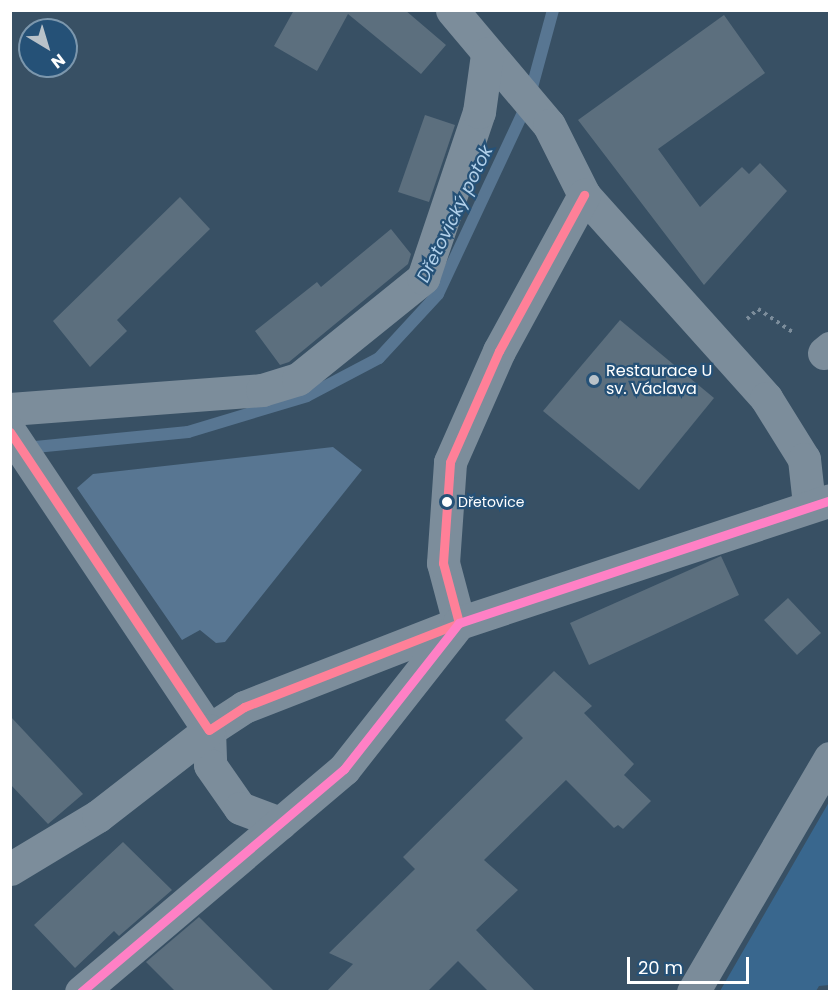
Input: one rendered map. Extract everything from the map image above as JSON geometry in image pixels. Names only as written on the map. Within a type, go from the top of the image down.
[{"type":"main road","points":[[693,992],[830,758]]},
{"type":"street","points":[[10,869],[98,816],[209,730],[244,707],[459,623],[819,502],[804,459],[766,398],[584,195],[549,125],[452,10]]},
{"type":"street","points":[[10,410],[262,390],[298,379],[423,278],[478,112],[487,54]]},
{"type":"street","points":[[459,623],[443,563],[450,462],[498,351],[584,195]]},
{"type":"street","points":[[10,432],[209,730],[210,765],[240,808],[280,823]]},
{"type":"street","points":[[81,992],[344,769],[459,623]]},
{"type":"path","points":[[744,321],[758,309],[827,351]]},
{"type":"shaded area","points":[[333,447],[362,470],[225,642],[216,643],[200,630],[182,640],[77,488],[93,474]]},
{"type":"shaded area","points":[[829,802],[829,985],[819,986],[816,991],[720,991]]},
{"type":"building","points":[[294,10],[405,10],[446,45],[421,74],[348,14],[317,71],[274,46]]},
{"type":"building","points":[[724,15],[765,73],[658,149],[700,207],[742,167],[749,174],[760,163],[787,191],[704,285],[578,120]]},
{"type":"building","points":[[425,115],[455,125],[429,202],[398,192]]},
{"type":"building","points":[[180,197],[210,229],[117,320],[127,331],[90,367],[53,321]]},
{"type":"building","points":[[391,229],[411,254],[408,264],[289,362],[280,365],[255,331],[317,282],[321,287]]},
{"type":"building","points":[[620,320],[714,398],[639,490],[543,411]]},
{"type":"building","points":[[721,556],[739,595],[589,665],[570,623]]},
{"type":"building","points":[[788,598],[821,633],[797,655],[764,620]]},
{"type":"building","points":[[554,671],[592,706],[584,713],[634,764],[624,775],[651,801],[623,829],[618,825],[614,828],[566,780],[484,860],[518,890],[476,930],[536,992],[489,992],[458,961],[427,992],[326,992],[353,964],[329,953],[415,869],[403,857],[523,738],[505,720]]},
{"type":"building","points":[[10,716],[83,794],[48,824],[10,784]]},
{"type":"building","points":[[123,842],[172,890],[119,936],[114,931],[75,968],[34,925]]},
{"type":"building","points":[[199,917],[275,992],[176,992],[146,962]]},
{"type":"waterway","name":"Dřetovický potok","points":[[25,448],[188,432],[307,396],[379,358],[438,294],[528,102],[553,10]]},
{"type":"transit line","points":[[10,432],[209,730],[244,707],[459,623],[443,563],[450,462],[499,351],[584,195]]},
{"type":"transit line","points":[[81,992],[344,769],[459,623],[830,500]]},
{"type":"place","name":"Restaurace U sv. Václava","points":[[594,380]]},
{"type":"place","name":"Dřetovice","points":[[447,502]]}]
